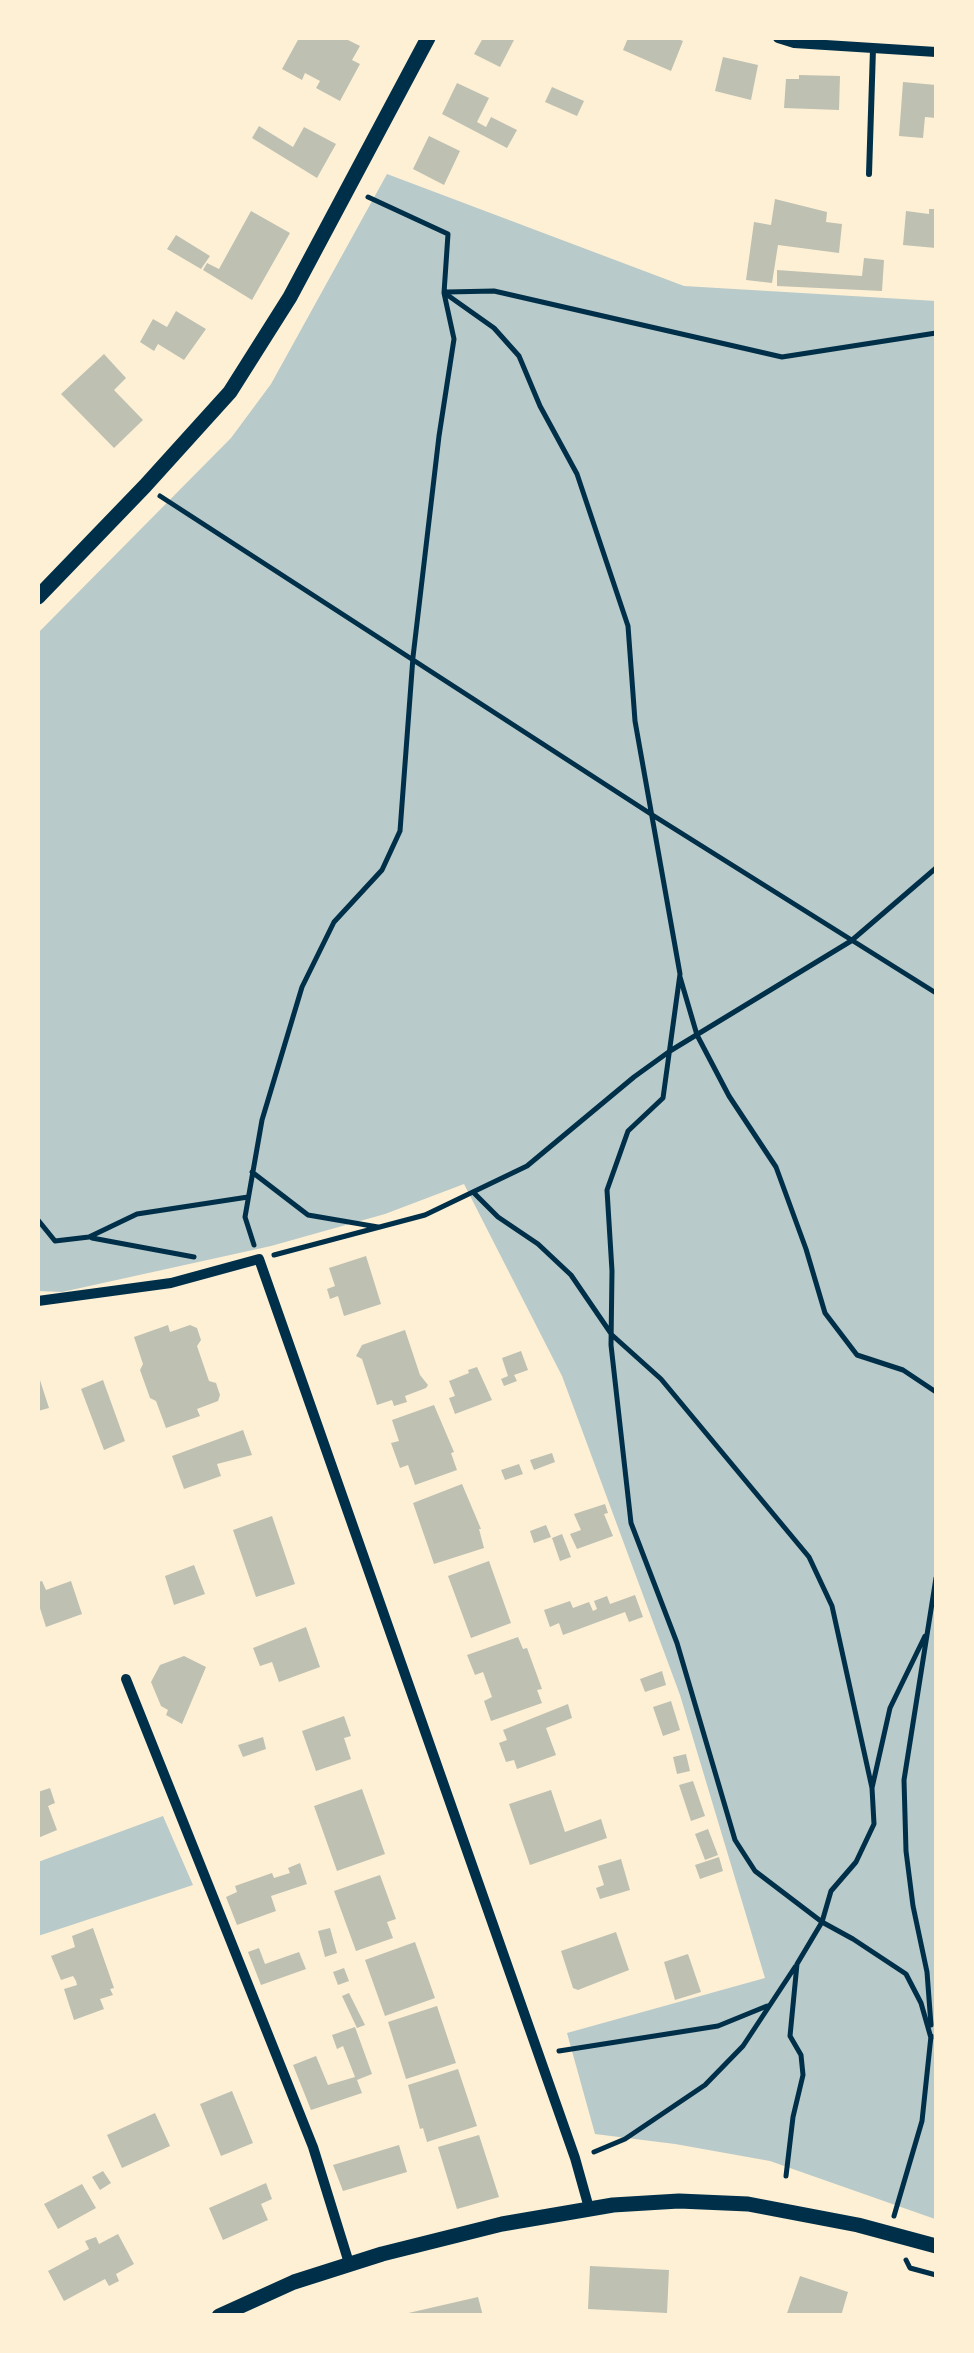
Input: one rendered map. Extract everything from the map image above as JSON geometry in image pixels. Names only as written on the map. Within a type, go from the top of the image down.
[{"type":"street","points":[[38,597],[212,415],[244,372],[290,297],[428,38]]},
{"type":"street","points":[[778,38],[794,43],[936,52]]},
{"type":"street","points":[[38,1301],[171,1284],[259,1260],[575,2158],[589,2208]]},
{"type":"street","points":[[126,1679],[313,2146],[349,2263]]},
{"type":"street","points":[[218,2316],[294,2282],[443,2238],[589,2208],[657,2201],[748,2204],[936,2246]]},
{"type":"lane","points":[[869,174],[873,48]]},
{"type":"path","points":[[350,185],[448,234],[444,292],[454,339],[413,658],[400,830],[382,870],[334,922],[302,987],[262,1120],[244,1217],[259,1260],[425,1215],[528,1166],[670,1051],[851,942],[936,868]]},
{"type":"path","points":[[444,292],[494,291],[782,356],[936,333]]},
{"type":"path","points":[[444,292],[494,328],[519,356],[540,406],[578,474],[628,626],[635,721],[680,974],[697,1035],[729,1096],[776,1167],[825,1313],[857,1355],[903,1370],[936,1392]]},
{"type":"path","points":[[145,486],[936,994]]},
{"type":"path","points":[[680,974],[663,1098],[628,1131],[607,1190],[612,1335],[631,1523],[677,1642],[735,1840],[754,1872],[822,1922],[906,1974],[922,2003],[932,2038]]},
{"type":"path","points":[[252,1172],[308,1215],[380,1227]]},
{"type":"path","points":[[473,1192],[498,1217],[538,1244],[572,1275],[612,1335],[661,1379],[809,1556],[832,1606],[872,1788],[874,1824],[856,1862],[831,1892],[822,1922],[744,2046],[705,2085],[626,2139],[594,2152]]},
{"type":"path","points":[[89,1237],[137,1214],[248,1197]]},
{"type":"path","points":[[38,1220],[55,1241],[89,1237],[203,1258]]},
{"type":"path","points":[[891,2233],[922,2121],[932,2038],[927,1972],[906,1852],[904,1780],[936,1578]]},
{"type":"path","points":[[872,1788],[890,1708],[928,1631]]},
{"type":"path","points":[[786,2176],[803,2075],[801,2055],[790,2036],[797,1964]]},
{"type":"path","points":[[559,2052],[718,2026],[770,2005]]},
{"type":"path","points":[[905,2256],[910,2268],[936,2275]]},
{"type":"shaded area","points":[[387,174],[684,286],[936,301],[935,2219],[770,2161],[595,2134],[567,2033],[765,1978],[680,1695],[562,1376],[464,1184],[385,1214],[271,1246],[62,1292],[38,1291],[38,633],[231,438],[271,384]]},
{"type":"shaded area","points":[[163,1816],[193,1885],[38,1936],[38,1862]]},
{"type":"building","points":[[299,38],[344,38],[360,46],[352,60],[360,64],[340,101],[316,88],[320,81],[305,73],[302,80],[282,69]]},
{"type":"building","points":[[483,38],[515,38],[500,67],[474,54]]},
{"type":"building","points":[[628,38],[683,41],[671,71],[623,50]]},
{"type":"building","points":[[723,57],[758,65],[751,100],[715,91]]},
{"type":"building","points":[[799,75],[840,76],[839,110],[784,108],[786,79],[799,79]]},
{"type":"building","points":[[903,82],[936,85],[936,118],[925,117],[923,138],[899,136]]},
{"type":"building","points":[[457,83],[489,98],[477,122],[486,127],[491,117],[517,130],[507,148],[442,114]]},
{"type":"building","points":[[552,87],[584,101],[577,116],[545,102]]},
{"type":"building","points":[[259,126],[293,147],[304,127],[336,144],[317,178],[252,138]]},
{"type":"building","points":[[429,136],[460,151],[444,185],[413,169]]},
{"type":"building","points":[[775,199],[827,212],[826,222],[842,224],[839,253],[778,245],[772,283],[746,280],[754,222],[771,225]]},
{"type":"building","points":[[929,209],[936,209],[936,248],[903,245],[906,211],[929,214]]},
{"type":"building","points":[[251,211],[290,233],[252,300],[203,270],[207,263],[219,269]]},
{"type":"building","points":[[176,235],[210,256],[201,269],[167,249]]},
{"type":"building","points":[[864,258],[884,260],[882,291],[777,286],[777,270],[862,276]]},
{"type":"building","points":[[176,311],[206,329],[184,360],[158,344],[154,351],[140,342],[153,319],[167,327]]},
{"type":"building","points":[[104,354],[126,378],[114,390],[143,420],[114,448],[61,394]]},
{"type":"building","points":[[366,1256],[381,1304],[344,1316],[338,1296],[330,1299],[327,1289],[335,1286],[329,1268]]},
{"type":"building","points":[[168,1325],[170,1332],[190,1325],[197,1328],[201,1340],[197,1346],[209,1381],[216,1383],[220,1395],[218,1401],[197,1409],[200,1416],[166,1428],[140,1370],[143,1364],[134,1337]]},
{"type":"building","points":[[405,1330],[420,1375],[428,1385],[405,1396],[407,1402],[394,1406],[392,1400],[377,1405],[362,1359],[356,1356],[362,1345]]},
{"type":"building","points":[[521,1351],[528,1370],[514,1375],[517,1381],[504,1386],[501,1379],[508,1376],[502,1358]]},
{"type":"building","points":[[477,1367],[492,1400],[455,1414],[449,1398],[455,1396],[449,1381]]},
{"type":"building","points":[[38,1374],[49,1408],[38,1411]]},
{"type":"building","points":[[103,1380],[125,1441],[104,1450],[81,1389]]},
{"type":"building","points":[[434,1405],[454,1452],[451,1453],[457,1470],[415,1485],[408,1465],[400,1468],[391,1443],[399,1441],[392,1420]]},
{"type":"building","points":[[243,1430],[252,1455],[217,1464],[221,1476],[184,1489],[172,1456]]},
{"type":"building","points":[[552,1453],[555,1462],[534,1470],[530,1460]]},
{"type":"building","points":[[519,1464],[523,1474],[505,1480],[501,1470]]},
{"type":"building","points":[[462,1484],[481,1529],[484,1548],[434,1564],[413,1503]]},
{"type":"building","points":[[605,1504],[608,1513],[604,1514],[613,1536],[577,1549],[570,1534],[581,1530],[574,1514]]},
{"type":"building","points":[[272,1516],[295,1584],[256,1597],[233,1530]]},
{"type":"building","points":[[546,1525],[551,1537],[534,1543],[530,1531]]},
{"type":"building","points":[[562,1534],[571,1557],[560,1561],[552,1538]]},
{"type":"building","points":[[489,1561],[511,1623],[471,1638],[448,1576]]},
{"type":"building","points":[[194,1565],[205,1594],[174,1605],[165,1576]]},
{"type":"building","points":[[42,1581],[46,1590],[71,1581],[82,1614],[46,1627],[38,1602],[38,1582]]},
{"type":"building","points":[[635,1595],[643,1617],[629,1622],[625,1612],[563,1635],[559,1623],[550,1627],[544,1610],[570,1601],[573,1608],[589,1602],[593,1611],[597,1609],[594,1601],[607,1596],[610,1604]]},
{"type":"building","points":[[306,1627],[320,1667],[279,1682],[272,1662],[260,1666],[253,1648]]},
{"type":"building","points":[[518,1637],[523,1649],[527,1648],[542,1689],[537,1690],[542,1703],[491,1721],[484,1701],[492,1697],[483,1672],[475,1675],[467,1655]]},
{"type":"building","points":[[184,1656],[206,1667],[182,1724],[166,1715],[168,1710],[161,1706],[151,1682],[160,1665]]},
{"type":"building","points":[[662,1671],[666,1685],[645,1692],[640,1679]]},
{"type":"building","points":[[671,1701],[680,1730],[663,1736],[653,1707]]},
{"type":"building","points":[[568,1704],[572,1718],[546,1728],[556,1755],[517,1769],[514,1760],[506,1762],[499,1743],[507,1740],[503,1730]]},
{"type":"building","points":[[344,1716],[351,1736],[344,1738],[351,1759],[316,1771],[302,1731]]},
{"type":"building","points":[[263,1737],[266,1749],[243,1757],[238,1745]]},
{"type":"building","points":[[686,1754],[690,1771],[677,1774],[673,1757]]},
{"type":"building","points":[[693,1781],[705,1816],[691,1821],[679,1785]]},
{"type":"building","points":[[50,1788],[55,1803],[48,1806],[57,1830],[38,1838],[38,1792]]},
{"type":"building","points":[[362,1789],[385,1854],[337,1871],[314,1806]]},
{"type":"building","points":[[551,1790],[565,1832],[601,1819],[607,1838],[530,1865],[509,1804]]},
{"type":"building","points":[[708,1829],[718,1855],[705,1860],[695,1834]]},
{"type":"building","points":[[719,1857],[723,1871],[700,1879],[695,1865]]},
{"type":"building","points":[[621,1859],[630,1890],[600,1899],[596,1888],[604,1885],[598,1866]]},
{"type":"building","points":[[300,1863],[307,1884],[271,1896],[276,1911],[237,1925],[226,1897],[237,1892],[235,1886],[272,1873],[274,1878],[290,1873],[288,1868]]},
{"type":"building","points":[[380,1875],[396,1919],[387,1922],[393,1938],[356,1951],[334,1891]]},
{"type":"building","points":[[93,1928],[113,1995],[100,1999],[104,2009],[74,2020],[64,1989],[77,1985],[76,1981],[73,1976],[61,1980],[51,1956],[75,1947],[72,1936]]},
{"type":"building","points":[[330,1928],[337,1953],[325,1957],[318,1931]]},
{"type":"building","points":[[616,1932],[629,1970],[578,1990],[573,1988],[561,1951]]},
{"type":"building","points":[[415,1942],[435,1998],[385,2016],[365,1960]]},
{"type":"building","points":[[259,1948],[265,1964],[299,1952],[306,1969],[261,1985],[248,1952]]},
{"type":"building","points":[[688,1954],[701,1992],[675,2000],[664,1962]]},
{"type":"building","points":[[344,1968],[349,1981],[338,1985],[333,1972]]},
{"type":"building","points":[[349,1993],[365,2025],[357,2028],[342,1996]]},
{"type":"building","points":[[437,2006],[456,2063],[406,2079],[388,2022]]},
{"type":"building","points":[[355,2027],[372,2074],[357,2080],[362,2093],[311,2110],[293,2065],[316,2056],[328,2085],[355,2077],[343,2046],[337,2049],[332,2035]]},
{"type":"building","points":[[458,2069],[477,2126],[427,2142],[408,2085]]},
{"type":"building","points":[[232,2091],[253,2143],[221,2156],[200,2104]]},
{"type":"building","points":[[155,2113],[170,2146],[122,2168],[107,2135]]},
{"type":"building","points":[[479,2135],[499,2197],[457,2209],[438,2147]]},
{"type":"building","points":[[399,2145],[407,2172],[343,2191],[333,2165]]},
{"type":"building","points":[[103,2171],[111,2183],[100,2190],[92,2177]]},
{"type":"building","points":[[266,2183],[272,2199],[261,2204],[268,2220],[223,2240],[209,2208]]},
{"type":"building","points":[[82,2184],[96,2208],[58,2229],[44,2204]]},
{"type":"building","points":[[118,2234],[134,2264],[116,2274],[119,2281],[109,2286],[105,2279],[64,2301],[48,2271],[89,2249],[85,2241],[96,2237],[99,2244]]},
{"type":"building","points":[[590,2266],[669,2270],[667,2313],[588,2309]]},
{"type":"building","points":[[800,2276],[848,2292],[841,2316],[786,2316]]},
{"type":"building","points":[[478,2297],[483,2316],[404,2316],[404,2314]]}]
